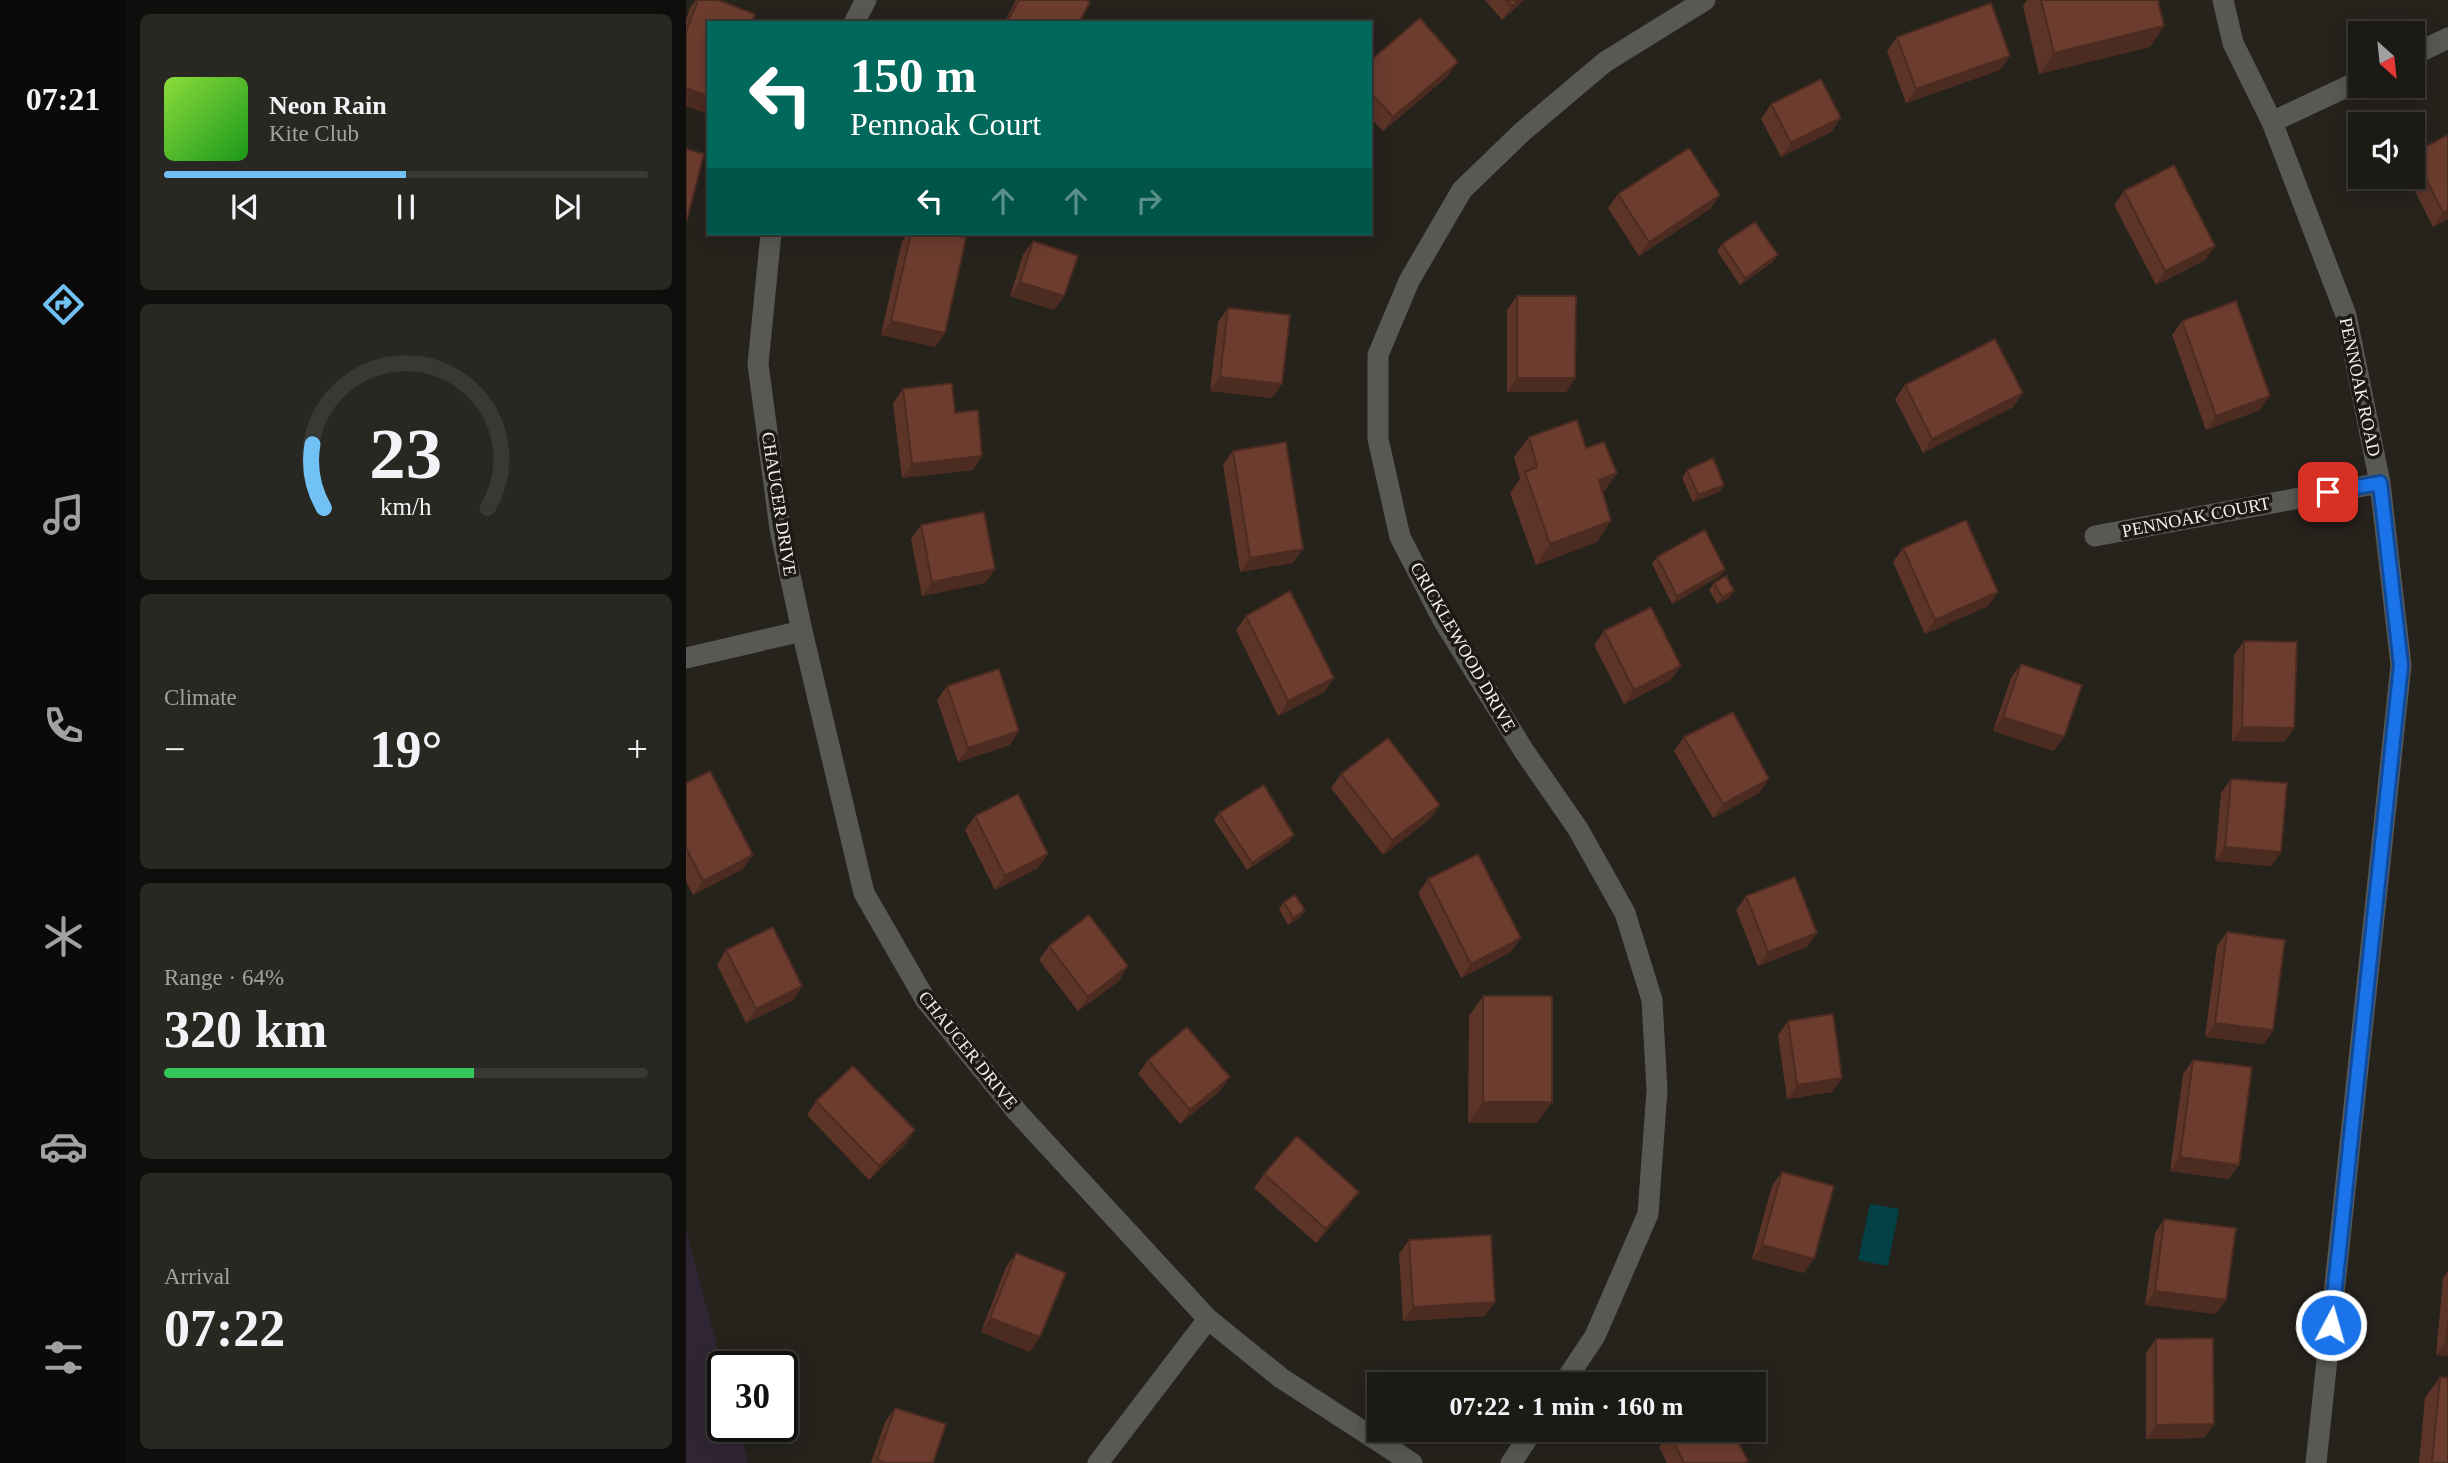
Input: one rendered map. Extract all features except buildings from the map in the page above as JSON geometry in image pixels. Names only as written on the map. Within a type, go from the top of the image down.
[{"type":"street","points":[[855,21],[866,0]]},
{"type":"street","name":"CRICKLEWOOD DRIVE","points":[[1571,1372],[1595,1336],[1648,1214],[1657,1090],[1653,1000],[1625,913],[1578,829],[1524,751],[1443,620],[1400,537],[1378,439],[1378,355],[1409,281],[1462,190],[1522,132],[1605,62],[1705,0]]},
{"type":"street","name":"PENNOAK ROAD","points":[[2223,0],[2233,43],[2272,122],[2346,315],[2380,483],[2401,665],[2316,1463]]},
{"type":"street","points":[[2426,49],[2448,38]]},
{"type":"street","points":[[2272,122],[2348,86]]},
{"type":"street","name":"CHAUCER DRIVE","points":[[771,235],[758,364],[780,529],[864,894],[925,999],[1018,1113],[1208,1319],[1281,1378],[1412,1463]]},
{"type":"street","name":"PENNOAK COURT","points":[[2095,536],[2380,483]]},
{"type":"street","points":[[686,658],[802,631]]},
{"type":"street","points":[[1098,1463],[1208,1319]]},
{"type":"street","points":[[1511,1463],[1525,1442]]},
{"type":"shaded area","points":[[686,1230],[718,1351],[707,1351],[707,1442],[742,1442],[748,1463],[686,1463]]},
{"type":"water","points":[[1870,1204],[1899,1209],[1888,1266],[1858,1260]]},
{"type":"route","points":[[2328,492],[2380,483],[2401,665],[2331,1325]]}]
